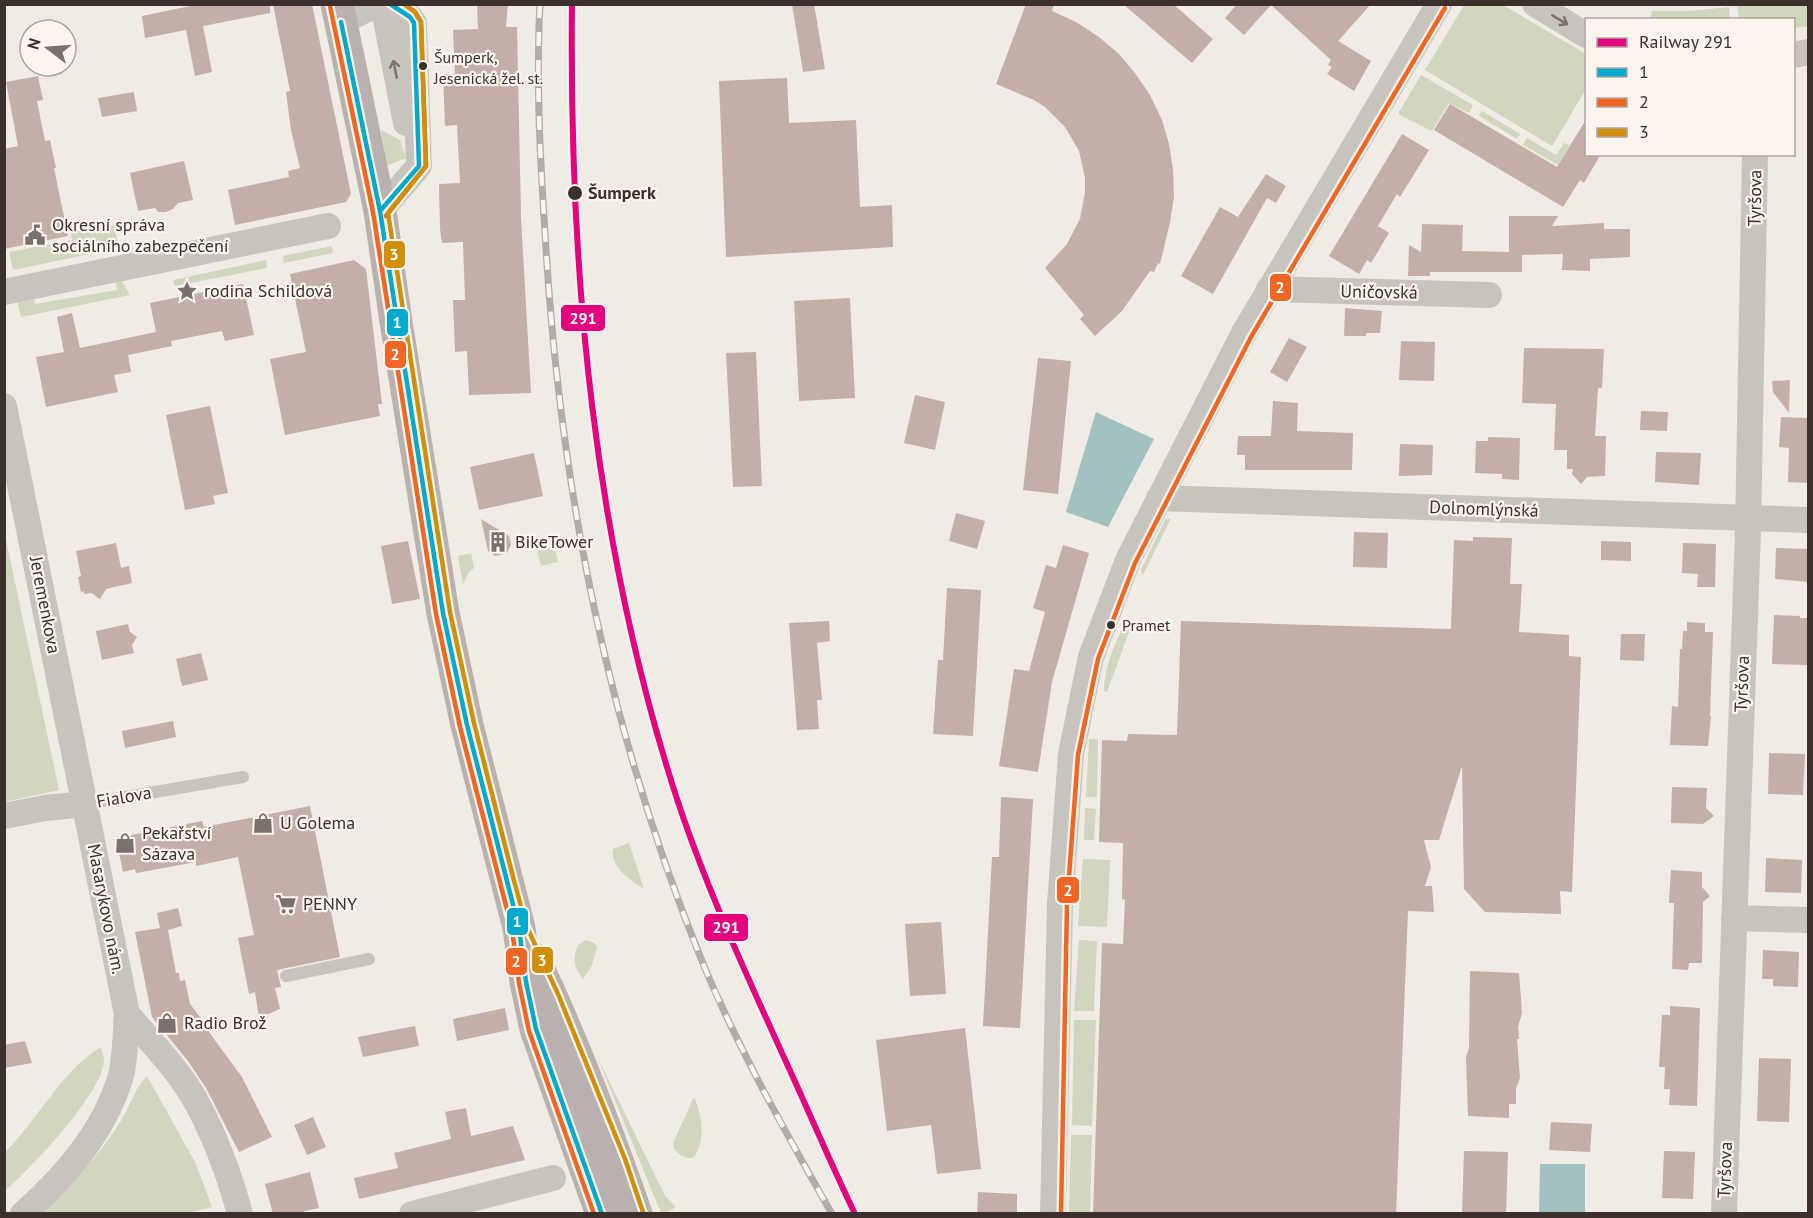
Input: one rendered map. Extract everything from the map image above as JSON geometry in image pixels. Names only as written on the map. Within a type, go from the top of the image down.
[{"type":"main road","points":[[339,13],[380,211],[397,334],[443,613],[467,725],[519,928],[526,982],[536,1029],[602,1214]]},
{"type":"main road","points":[[519,928],[551,997],[618,1162],[636,1214]]},
{"type":"street","points":[[339,13],[377,4]]},
{"type":"street","points":[[383,4],[407,130],[419,166]]},
{"type":"street","points":[[380,211],[419,166],[414,23],[410,17],[389,4]]},
{"type":"street","points":[[1053,1214],[1060,904],[1071,754],[1091,657],[1119,581],[1213,390],[1269,289],[1440,4]]},
{"type":"street","points":[[1534,4],[1585,34]]},
{"type":"street","name":"Tyršova","points":[[1724,1214],[1748,518],[1755,156]]},
{"type":"street","points":[[4,292],[328,226]]},
{"type":"street","name":"Uničovská","points":[[1269,289],[1489,295]]},
{"type":"street","name":"Jeremenkova","points":[[4,406],[85,804]]},
{"type":"street","name":"Dolnomlýnská","points":[[1159,498],[1809,520]]},
{"type":"street","name":"Fialova","points":[[4,816],[45,808],[85,804]]},
{"type":"street","name":"Masarykovo nám.","points":[[23,1214],[70,1167],[104,1118],[121,1077],[128,1014],[85,804]]},
{"type":"street","points":[[1734,918],[1809,921]]},
{"type":"street","name":"Masarykovo nám.","points":[[128,1014],[163,1054],[198,1104],[232,1187],[240,1214]]},
{"type":"street","points":[[412,1214],[553,1178]]},
{"type":"lane","name":"Fialova","points":[[85,804],[243,777]]},
{"type":"lane","points":[[286,976],[369,959]]},
{"type":"green space","points":[[1464,5],[1503,5],[1585,53],[1585,91],[1552,146],[1425,70]]},
{"type":"green space","points":[[1737,5],[1808,5],[1808,26],[1795,28],[1795,18],[1739,18]]},
{"type":"green space","points":[[1729,7],[1730,18],[1650,18],[1652,11],[1688,11]]},
{"type":"green space","points":[[1421,75],[1473,105],[1469,113],[1449,103],[1432,131],[1398,114]]},
{"type":"green space","points":[[1482,111],[1520,134],[1517,139],[1479,116]]},
{"type":"green space","points":[[381,130],[400,140],[406,158],[386,166]]},
{"type":"green space","points":[[1527,138],[1556,155],[1564,143],[1570,145],[1558,165],[1523,145]]},
{"type":"green space","points":[[114,225],[119,248],[13,270],[9,252],[72,240],[71,232]]},
{"type":"green space","points":[[332,246],[333,253],[284,263],[283,256]]},
{"type":"green space","points":[[266,260],[267,268],[175,286],[173,280]]},
{"type":"green space","points":[[118,275],[130,295],[21,317],[16,295],[32,292],[35,304],[117,290],[115,276]]},
{"type":"green space","points":[[1171,518],[1143,575],[1141,570],[1165,520]]},
{"type":"green space","points":[[5,535],[59,790],[4,802]]},
{"type":"green space","points":[[554,545],[558,562],[541,566],[537,550]]},
{"type":"green space","points":[[471,553],[474,568],[469,572],[463,584],[458,556]]},
{"type":"green space","points":[[1128,620],[1133,621],[1107,692],[1104,691],[1104,683],[1108,664],[1115,644]]},
{"type":"green space","points":[[1089,739],[1098,739],[1097,797],[1086,797]]},
{"type":"green space","points":[[1085,808],[1096,809],[1094,840],[1084,840]]},
{"type":"green space","points":[[629,843],[644,889],[622,872],[613,856],[613,849]]},
{"type":"green space","points":[[1083,859],[1110,860],[1107,927],[1078,926]]},
{"type":"green space","points":[[586,940],[597,947],[592,965],[583,979],[576,967],[575,955],[578,945]]},
{"type":"green space","points":[[1079,940],[1097,941],[1094,1011],[1074,1011]]},
{"type":"green space","points":[[1074,1020],[1096,1020],[1092,1126],[1072,1125]]},
{"type":"green space","points":[[101,1047],[104,1061],[91,1092],[47,1149],[5,1191],[5,1152],[62,1082],[87,1057]]},
{"type":"green space","points":[[596,1054],[665,1196],[676,1207],[666,1213],[661,1213]]},
{"type":"green space","points":[[147,1076],[195,1162],[212,1207],[185,1214],[40,1214],[94,1158],[121,1121]]},
{"type":"green space","points":[[694,1097],[702,1127],[698,1150],[694,1157],[688,1158],[673,1147]]},
{"type":"green space","points":[[1071,1135],[1092,1135],[1090,1213],[1069,1213]]},
{"type":"water","points":[[1096,412],[1154,439],[1108,527],[1066,512]]},
{"type":"water","points":[[1540,1164],[1585,1164],[1585,1213],[1539,1213]]},
{"type":"building","points":[[200,4],[270,4],[270,13],[203,26],[212,72],[195,76],[186,30],[145,38],[142,16]]},
{"type":"building","points":[[273,4],[312,4],[351,194],[346,202],[235,225],[228,190],[289,177],[288,171],[300,168],[291,130],[286,92],[290,91]]},
{"type":"building","points":[[477,4],[508,4],[506,27],[517,27],[521,217],[531,393],[469,395],[467,351],[455,352],[453,300],[465,300],[463,242],[442,243],[440,229],[439,184],[460,183],[457,125],[445,126],[443,74],[455,74],[453,30],[478,29]]},
{"type":"building","points":[[792,4],[814,4],[825,69],[803,72]]},
{"type":"building","points":[[1026,4],[1054,4],[1052,11],[1076,22],[1119,54],[1150,95],[1162,120],[1169,144],[1174,197],[1160,264],[1158,263],[1154,272],[1150,271],[1122,311],[1095,336],[1080,319],[1084,315],[1045,268],[1067,244],[1080,219],[1085,178],[1079,151],[1065,127],[1045,107],[996,84]]},
{"type":"building","points":[[1123,4],[1173,4],[1213,39],[1192,63]]},
{"type":"building","points":[[1237,4],[1371,4],[1338,41],[1371,61],[1354,91],[1327,74],[1332,67],[1328,65],[1331,60],[1271,5],[1244,35],[1225,18]]},
{"type":"building","points":[[38,78],[43,100],[37,101],[45,141],[50,140],[68,236],[4,249],[4,149],[18,146],[6,82]]},
{"type":"building","points":[[787,78],[789,123],[856,120],[860,207],[892,205],[893,247],[726,257],[719,81]]},
{"type":"building","points":[[134,92],[137,111],[102,117],[98,98]]},
{"type":"building","points":[[1450,104],[1557,167],[1585,121],[1585,156],[1600,156],[1584,183],[1580,180],[1563,207],[1434,130]]},
{"type":"building","points":[[1402,134],[1429,150],[1400,197],[1397,194],[1378,226],[1389,233],[1371,263],[1367,260],[1359,274],[1329,256]]},
{"type":"building","points":[[184,161],[193,200],[178,203],[166,212],[158,212],[155,208],[138,211],[130,173]]},
{"type":"building","points":[[1266,174],[1286,186],[1276,203],[1267,198],[1213,294],[1181,276],[1220,207],[1238,217]]},
{"type":"building","points":[[1509,216],[1558,216],[1552,226],[1604,223],[1604,229],[1630,229],[1630,257],[1590,259],[1590,271],[1562,270],[1563,254],[1522,255],[1522,272],[1430,272],[1430,276],[1408,276],[1409,245],[1421,252],[1422,224],[1463,225],[1462,251],[1509,252]]},
{"type":"building","points":[[354,260],[366,269],[382,404],[378,404],[380,416],[285,435],[270,359],[306,352],[290,274]]},
{"type":"building","points":[[243,284],[254,335],[225,341],[222,331],[171,341],[172,346],[128,355],[131,372],[114,375],[118,392],[46,407],[36,357],[64,352],[57,317],[72,313],[80,348],[156,332],[150,303]]},
{"type":"building","points":[[850,298],[855,398],[799,401],[794,301]]},
{"type":"building","points":[[1345,308],[1382,311],[1380,333],[1366,333],[1366,336],[1344,336]]},
{"type":"building","points":[[1289,338],[1307,347],[1287,382],[1270,372]]},
{"type":"building","points":[[1401,341],[1435,342],[1434,381],[1399,380]]},
{"type":"building","points":[[1524,348],[1604,349],[1602,388],[1598,388],[1595,436],[1606,436],[1605,476],[1587,477],[1581,484],[1572,474],[1573,469],[1567,469],[1567,450],[1554,450],[1556,404],[1522,403]]},
{"type":"building","points":[[756,352],[762,486],[733,487],[726,353]]},
{"type":"building","points":[[1038,358],[1071,361],[1058,494],[1023,490]]},
{"type":"building","points":[[1790,380],[1789,413],[1773,392],[1772,381]]},
{"type":"building","points":[[915,395],[945,402],[935,450],[904,443]]},
{"type":"building","points":[[1273,401],[1298,403],[1297,431],[1353,433],[1352,470],[1245,470],[1245,455],[1237,455],[1238,436],[1271,436]]},
{"type":"building","points":[[210,406],[228,493],[213,496],[215,504],[185,510],[166,415]]},
{"type":"building","points":[[1641,411],[1668,412],[1667,431],[1640,430]]},
{"type":"building","points":[[1781,417],[1809,418],[1809,483],[1788,482],[1789,448],[1779,447]]},
{"type":"building","points":[[1488,437],[1520,438],[1519,480],[1502,479],[1502,474],[1475,473],[1476,441],[1488,441]]},
{"type":"building","points":[[1400,444],[1433,445],[1432,475],[1399,476]]},
{"type":"building","points":[[1656,452],[1701,453],[1699,485],[1655,482]]},
{"type":"building","points":[[534,453],[543,496],[479,510],[470,467]]},
{"type":"building","points":[[956,513],[985,521],[977,549],[949,541]]},
{"type":"building","name":"BikeTower","points":[[481,519],[509,536],[511,545],[507,553],[495,556],[488,551]]},
{"type":"building","points":[[1354,532],[1388,533],[1387,568],[1353,567]]},
{"type":"building","points":[[1473,537],[1512,538],[1510,584],[1522,584],[1519,632],[1569,635],[1569,656],[1581,657],[1572,892],[1560,891],[1561,914],[1485,912],[1464,889],[1462,766],[1439,840],[1424,840],[1431,867],[1425,886],[1432,886],[1434,912],[1408,911],[1396,1214],[1093,1214],[1102,943],[1123,944],[1125,900],[1122,899],[1123,843],[1099,842],[1102,740],[1127,741],[1128,734],[1177,735],[1181,621],[1451,629],[1454,540],[1473,541]]},
{"type":"building","points":[[408,541],[420,599],[392,604],[381,546]]},
{"type":"building","points":[[1601,541],[1631,542],[1631,561],[1601,560]]},
{"type":"building","points":[[116,543],[121,568],[129,566],[132,583],[106,589],[100,599],[91,593],[81,592],[78,577],[81,576],[76,551]]},
{"type":"building","points":[[1683,543],[1716,544],[1715,587],[1697,587],[1698,574],[1682,573]]},
{"type":"building","points":[[1063,545],[1089,553],[1052,682],[1038,772],[999,766],[1014,669],[1029,671],[1045,612],[1033,608],[1046,565],[1056,568]]},
{"type":"building","points":[[1776,548],[1809,549],[1809,582],[1775,579]]},
{"type":"building","points":[[947,588],[981,590],[973,736],[933,734],[938,660],[943,660]]},
{"type":"building","points":[[1774,615],[1808,618],[1809,665],[1772,664]]},
{"type":"building","points":[[829,621],[830,641],[817,643],[822,700],[817,700],[819,729],[797,730],[789,623]]},
{"type":"building","points":[[1687,622],[1705,623],[1705,632],[1713,632],[1708,746],[1670,745],[1672,706],[1678,707],[1680,649],[1682,649],[1683,631],[1687,631]]},
{"type":"building","points":[[128,624],[130,632],[137,637],[132,645],[134,653],[102,660],[96,631]]},
{"type":"building","points":[[1621,634],[1645,634],[1644,661],[1620,660]]},
{"type":"building","points":[[201,653],[208,680],[182,686],[176,659]]},
{"type":"building","points":[[173,721],[176,737],[125,748],[122,731]]},
{"type":"building","points":[[1769,753],[1805,754],[1803,795],[1768,794]]},
{"type":"building","points":[[1672,787],[1707,788],[1706,808],[1714,816],[1703,824],[1671,823]]},
{"type":"building","points":[[1001,797],[1033,799],[1020,1028],[983,1026],[992,857],[999,857]]},
{"type":"building","points":[[310,806],[340,957],[277,970],[281,987],[275,988],[280,1009],[259,1018],[255,992],[249,994],[238,938],[254,935],[238,857],[196,866],[196,862],[136,873],[135,869],[123,872],[116,838],[202,821],[204,827]]},
{"type":"building","points":[[1766,858],[1802,860],[1801,893],[1765,892]]},
{"type":"building","points":[[1671,870],[1702,872],[1702,887],[1710,896],[1703,902],[1702,963],[1689,963],[1688,970],[1672,969],[1674,903],[1669,903]]},
{"type":"building","points":[[178,908],[182,926],[168,930],[176,973],[179,973],[180,981],[185,980],[190,1004],[242,1077],[272,1137],[239,1152],[206,1088],[188,1061],[152,1017],[135,932],[160,928],[157,913]]},
{"type":"building","points":[[941,922],[946,994],[910,996],[905,924]]},
{"type":"building","points":[[1763,950],[1799,952],[1798,987],[1773,986],[1773,979],[1762,979]]},
{"type":"building","points":[[1470,971],[1519,973],[1522,1013],[1518,1027],[1519,1039],[1517,1039],[1520,1078],[1516,1089],[1516,1104],[1509,1104],[1509,1118],[1468,1116],[1466,1057],[1469,1048]]},
{"type":"building","points":[[1670,1006],[1700,1008],[1697,1106],[1669,1105],[1670,1089],[1664,1089],[1665,1067],[1659,1067],[1662,1015],[1670,1015]]},
{"type":"building","points":[[505,1008],[509,1030],[457,1041],[453,1019]]},
{"type":"building","points":[[415,1026],[419,1046],[363,1057],[358,1037]]},
{"type":"building","points":[[965,1028],[981,1169],[937,1174],[931,1125],[887,1131],[876,1040]]},
{"type":"building","points":[[25,1041],[32,1063],[4,1068],[4,1045]]},
{"type":"building","points":[[1759,1058],[1791,1059],[1789,1122],[1757,1121]]},
{"type":"building","points":[[466,1108],[471,1136],[513,1126],[525,1160],[359,1199],[354,1178],[398,1168],[394,1153],[451,1139],[445,1112]]},
{"type":"building","points":[[313,1117],[326,1147],[307,1155],[294,1125]]},
{"type":"building","points":[[1551,1122],[1592,1124],[1590,1152],[1549,1150]]},
{"type":"building","points":[[1464,1151],[1508,1152],[1506,1214],[1462,1214]]},
{"type":"building","points":[[1664,1151],[1695,1152],[1693,1199],[1662,1198]]},
{"type":"building","points":[[310,1172],[319,1208],[304,1211],[305,1214],[273,1214],[265,1184]]},
{"type":"building","points":[[978,1192],[1017,1194],[1017,1214],[977,1214]]},
{"type":"railway","points":[[540,4],[538,62],[540,147],[552,326],[562,420],[576,513],[615,697],[670,878],[704,966],[748,1061],[832,1214]]},
{"type":"rail line","name":"291","points":[[572,4],[575,206],[582,307],[592,408],[607,508],[626,607],[649,705],[678,802],[702,869],[743,967],[855,1214]]},
{"type":"transit line","name":"1","points":[[380,211],[419,166],[414,23],[410,17],[390,4]]},
{"type":"transit line","name":"2","points":[[386,216],[426,166],[421,22],[415,12],[404,4]]},
{"type":"transit line","name":"3","points":[[404,4],[415,12],[421,22],[426,166],[388,213],[450,612],[474,723],[526,925],[558,994],[625,1159],[643,1212]]},
{"type":"transit line","name":"2","points":[[330,6],[373,212],[436,614],[460,727],[512,929],[519,983],[529,1031],[594,1214]]},
{"type":"transit line","name":"2","points":[[1061,1214],[1067,904],[1078,755],[1098,659],[1135,563],[1251,337],[1445,8]]},
{"type":"transit line","name":"1","points":[[341,22],[380,211],[443,613],[467,725],[519,928],[526,982],[536,1029],[602,1214]]},
{"type":"place","name":"Šumperk, Jesenická žel. st.","points":[[423,66]]},
{"type":"place","name":"Šumperk","points":[[575,193]]},
{"type":"place","name":"Okresní správa sociálního zabezpečení","points":[[35,235]]},
{"type":"place","name":"rodina Schildová","points":[[187,291]]},
{"type":"place","name":"BikeTower","points":[[498,542]]},
{"type":"place","name":"Pramet","points":[[1111,625]]},
{"type":"place","name":"U Golema","points":[[263,823]]},
{"type":"place","name":"Pekařství Sázava","points":[[125,843]]},
{"type":"place","name":"PENNY","points":[[286,904]]},
{"type":"place","name":"Radio Brož","points":[[167,1023]]}]
